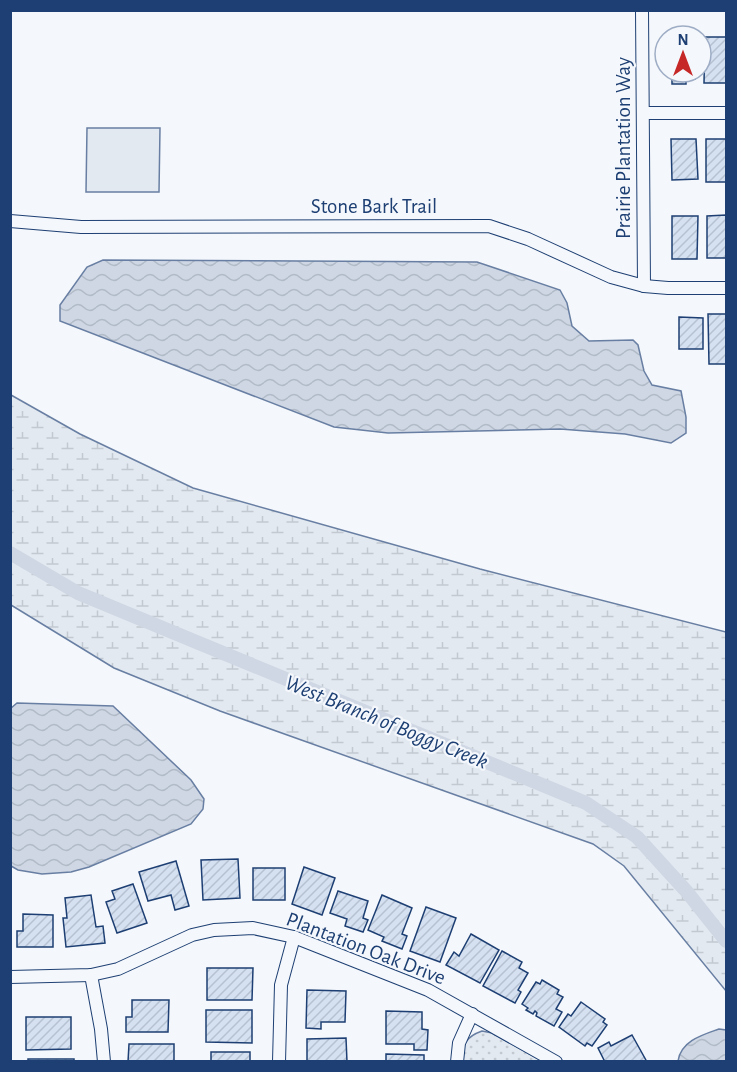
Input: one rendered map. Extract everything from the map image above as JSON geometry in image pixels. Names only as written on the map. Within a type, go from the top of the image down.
[{"type":"street","name":"Prairie Plantation Way","points":[[642,10],[644,286]]},
{"type":"street","points":[[643,113],[726,112]]},
{"type":"street","name":"Stone Bark Trail","points":[[10,221],[81,227],[489,226],[528,239],[611,277],[644,286],[726,288]]},
{"type":"street","name":"Plantation Oak Drive","points":[[10,977],[91,975],[118,969],[192,935],[214,930],[254,928],[294,937],[428,990],[556,1062]]},
{"type":"street","points":[[279,1062],[281,985],[294,937]]},
{"type":"street","points":[[91,975],[102,1029],[104,1062]]},
{"type":"street","points":[[457,1062],[459,1043],[472,1014]]},
{"type":"green space","points":[[87,128],[160,128],[159,192],[86,192]]},
{"type":"green space","points":[[11,395],[80,434],[193,488],[480,569],[726,632],[726,991],[624,866],[593,844],[220,711],[114,668],[11,605]]},
{"type":"green space","points":[[482,1031],[492,1033],[542,1061],[461,1062],[468,1039]]},
{"type":"water","points":[[103,260],[477,262],[560,290],[567,303],[572,326],[589,341],[633,340],[638,345],[644,371],[652,385],[681,391],[686,417],[686,433],[671,443],[625,434],[560,429],[388,433],[334,427],[60,321],[60,305],[87,267]]},
{"type":"water","points":[[17,703],[113,706],[191,780],[204,799],[203,809],[191,824],[89,867],[71,872],[42,874],[18,870],[11,866],[10,709]]},
{"type":"water","points":[[719,1029],[726,1030],[726,1061],[678,1061],[683,1048],[693,1040]]},
{"type":"building","points":[[713,37],[726,37],[726,83],[713,83]]},
{"type":"building","points":[[671,139],[696,139],[698,179],[672,180]]},
{"type":"building","points":[[706,139],[726,139],[726,182],[706,182]]},
{"type":"building","points":[[726,215],[726,258],[707,258],[707,216]]},
{"type":"building","points":[[672,216],[698,216],[697,259],[672,259]]},
{"type":"building","points":[[708,314],[726,314],[726,364],[709,364]]},
{"type":"building","points":[[679,317],[703,318],[703,349],[679,349]]},
{"type":"building","points":[[238,859],[240,898],[203,900],[201,860]]},
{"type":"building","points":[[176,861],[189,906],[175,910],[171,895],[148,901],[139,872]]},
{"type":"building","points":[[304,867],[335,878],[322,915],[292,904]]},
{"type":"building","points":[[253,868],[285,868],[285,900],[253,900]]},
{"type":"building","points":[[133,884],[147,923],[117,933],[106,902],[115,899],[112,891]]},
{"type":"building","points":[[338,891],[368,901],[363,918],[368,920],[363,932],[345,926],[347,919],[330,913]]},
{"type":"building","points":[[91,895],[96,927],[103,926],[105,943],[66,947],[63,918],[67,918],[65,898]]},
{"type":"building","points":[[382,895],[412,908],[402,934],[407,936],[402,949],[382,941],[384,937],[368,930]]},
{"type":"building","points":[[426,907],[456,918],[440,962],[410,951]]},
{"type":"building","points":[[23,914],[53,915],[53,947],[17,947],[17,931],[23,931]]},
{"type":"building","points":[[471,934],[499,950],[480,983],[446,965],[454,952],[459,956]]},
{"type":"building","points":[[502,951],[522,962],[519,968],[528,973],[518,990],[521,992],[515,1003],[483,986]]},
{"type":"building","points":[[207,968],[253,968],[252,1000],[207,1000]]},
{"type":"building","points":[[542,980],[559,990],[557,994],[563,997],[556,1009],[562,1012],[554,1026],[536,1016],[535,1011],[533,1014],[526,1010],[528,1008],[522,1004],[536,982],[540,984]]},
{"type":"building","points":[[307,990],[346,991],[345,1022],[321,1022],[321,1029],[306,1028]]},
{"type":"building","points":[[132,1000],[169,1000],[168,1032],[126,1032],[126,1017],[132,1017]]},
{"type":"building","points":[[581,1002],[605,1019],[603,1022],[607,1025],[592,1046],[587,1043],[585,1046],[559,1027],[568,1014],[571,1016]]},
{"type":"building","points":[[206,1010],[252,1010],[252,1043],[206,1042]]},
{"type":"building","points":[[386,1011],[422,1012],[422,1029],[428,1030],[427,1050],[414,1050],[414,1044],[386,1044]]},
{"type":"building","points":[[26,1017],[71,1017],[71,1049],[26,1050]]},
{"type":"building","points":[[632,1035],[647,1062],[605,1062],[598,1048],[609,1042],[611,1046]]},
{"type":"building","points":[[346,1038],[347,1062],[307,1062],[307,1039]]},
{"type":"building","points":[[129,1044],[174,1044],[174,1062],[128,1062]]},
{"type":"building","points":[[211,1052],[250,1052],[250,1062],[211,1062]]},
{"type":"building","points":[[386,1054],[424,1055],[424,1062],[386,1062]]},
{"type":"building","points":[[28,1059],[74,1059],[74,1062],[28,1062]]},
{"type":"waterway","name":"West Branch of Boggy Creek","points":[[10,553],[78,593],[586,803],[637,837],[687,892],[726,941]]}]
